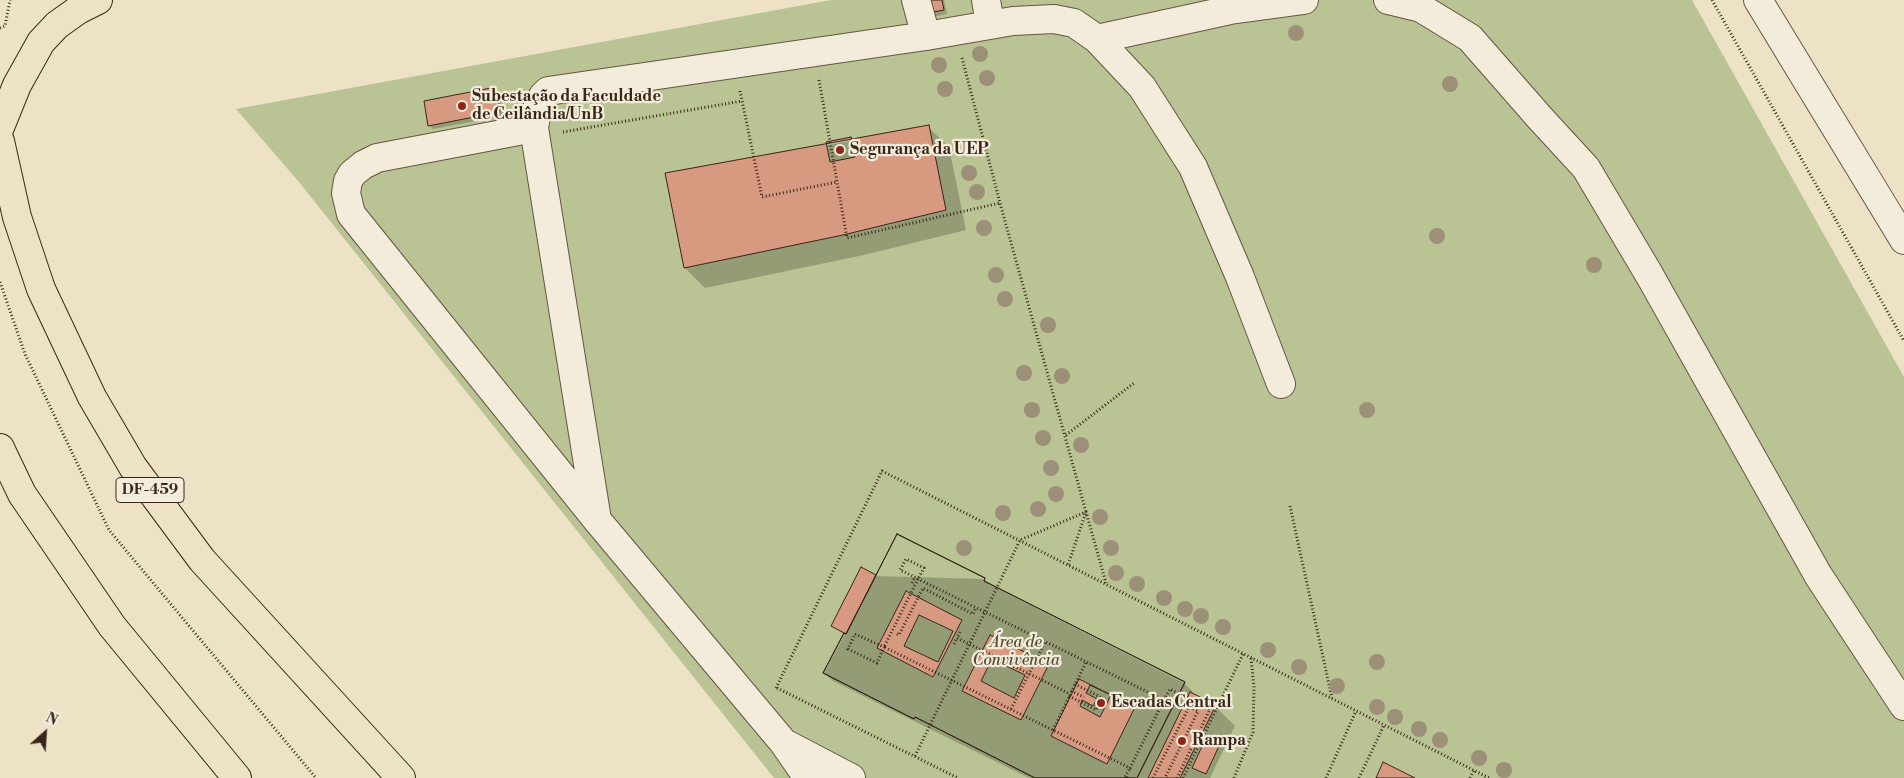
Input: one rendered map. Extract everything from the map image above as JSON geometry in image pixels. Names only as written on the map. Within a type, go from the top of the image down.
[{"type":"main road","points":[[0,126],[17,85],[41,42],[57,25],[78,10],[98,0]]},
{"type":"main road","name":"DF-459","points":[[0,141],[17,216],[41,289],[92,397],[133,467],[202,560],[401,778]]},
{"type":"main road","points":[[0,448],[22,494],[112,626],[237,778]]},
{"type":"lane","points":[[916,0],[926,36]]},
{"type":"lane","points":[[1097,39],[1230,10],[1304,0]]},
{"type":"lane","points":[[1388,0],[1422,8],[1470,38],[1586,168],[1818,575],[1904,706]]},
{"type":"lane","points":[[1758,0],[1904,240]]},
{"type":"lane","points":[[596,520],[545,130],[538,105],[548,90],[955,31],[988,12],[1074,23],[1097,39],[1142,87],[1193,167],[1240,277],[1281,384]]},
{"type":"lane","points":[[545,130],[377,158],[363,165],[352,174],[347,187],[347,202],[351,214],[596,520],[783,742],[808,778]]},
{"type":"lane","points":[[783,742],[851,778]]},
{"type":"path","points":[[0,28],[5,26],[10,0]]},
{"type":"path","points":[[1712,0],[1904,341]]},
{"type":"path","points":[[955,31],[1000,203],[1106,584]]},
{"type":"path","points":[[814,51],[847,238],[1000,203]]},
{"type":"path","points":[[750,88],[740,90],[762,197],[837,182]]},
{"type":"path","points":[[545,130],[742,101]]},
{"type":"path","points":[[0,282],[25,354],[109,530],[316,778]]},
{"type":"path","points":[[1066,435],[1134,383]]},
{"type":"path","points":[[958,778],[776,688],[882,471],[1489,778]]},
{"type":"path","points":[[1290,506],[1332,698]]},
{"type":"path","points":[[915,756],[1020,540],[1086,512]]},
{"type":"path","points":[[1068,565],[1086,512]]},
{"type":"path","points":[[912,583],[916,578],[924,568],[906,559],[900,570],[916,578],[976,608],[1045,642],[1164,700]]},
{"type":"path","points":[[916,578],[884,647],[877,662],[848,649],[855,634],[884,647],[952,680],[1130,768]]},
{"type":"path","points":[[897,634],[899,635],[923,588],[973,614],[976,608]]},
{"type":"path","points":[[954,644],[960,632]]},
{"type":"path","points":[[957,638],[1070,694],[1096,710],[1102,698],[1075,684]]},
{"type":"path","points":[[1011,709],[1045,642]]},
{"type":"path","points":[[1183,778],[1243,654]]},
{"type":"path","points":[[1234,778],[1252,732],[1254,687],[1251,658]]},
{"type":"path","points":[[1053,730],[1086,662]]},
{"type":"path","points":[[1128,778],[1125,776],[1170,688],[1210,709],[1176,778]]},
{"type":"path","points":[[1070,694],[1084,697]]},
{"type":"path","points":[[1153,778],[1189,707],[1198,712],[1165,778]]},
{"type":"path","points":[[1326,778],[1356,711]]},
{"type":"path","points":[[1359,778],[1384,725]]},
{"type":"path","points":[[1470,778],[1474,770]]},
{"type":"green space","name":"Área de Convivência","points":[[831,0],[1692,0],[1904,377],[1904,778],[774,778],[299,182],[236,109]]},
{"type":"building","points":[[926,0],[942,0],[944,10],[928,13]]},
{"type":"building","name":"Subestação da Faculdade de Ceilândia/UnB","points":[[496,87],[500,112],[428,126],[424,101]]},
{"type":"building","points":[[929,125],[946,210],[843,235],[684,268],[665,173]]},
{"type":"building","name":"Segurança da UEP","points":[[851,137],[855,157],[830,162],[826,142]]},
{"type":"building","points":[[897,534],[985,578],[984,581],[1185,682],[1137,778],[1035,778],[823,673],[844,633],[846,634]],"holes":[[[906,591],[962,620],[933,677],[877,648]],[[990,635],[1049,664],[1021,720],[962,691]],[[1079,679],[1135,707],[1107,764],[1051,736]]]},
{"type":"building","points":[[897,534],[985,578],[984,581],[1185,682],[1137,778],[1035,778],[823,673],[844,633],[846,634]]},
{"type":"building","points":[[861,567],[876,575],[846,634],[831,626]]},
{"type":"building","points":[[919,615],[953,631],[938,662],[904,646]]},
{"type":"building","points":[[992,659],[1025,675],[1014,698],[981,681]]},
{"type":"building","name":"Escadas Central","points":[[1090,685],[1111,695],[1100,717],[1080,706],[1082,700],[1093,706],[1097,699],[1086,693]]},
{"type":"building","name":"Rampa","points":[[1190,692],[1216,705],[1180,778],[1148,778]]},
{"type":"building","points":[[1205,740],[1219,746],[1206,774],[1192,768]]},
{"type":"building","points":[[1383,762],[1415,778],[1376,778]]},
{"type":"place","name":"Subestação da Faculdade de Ceilândia/UnB","points":[[462,106]]},
{"type":"place","name":"Segurança da UEP","points":[[840,150]]},
{"type":"place","name":"Escadas Central","points":[[1101,703]]},
{"type":"place","name":"Rampa","points":[[1182,741]]}]
